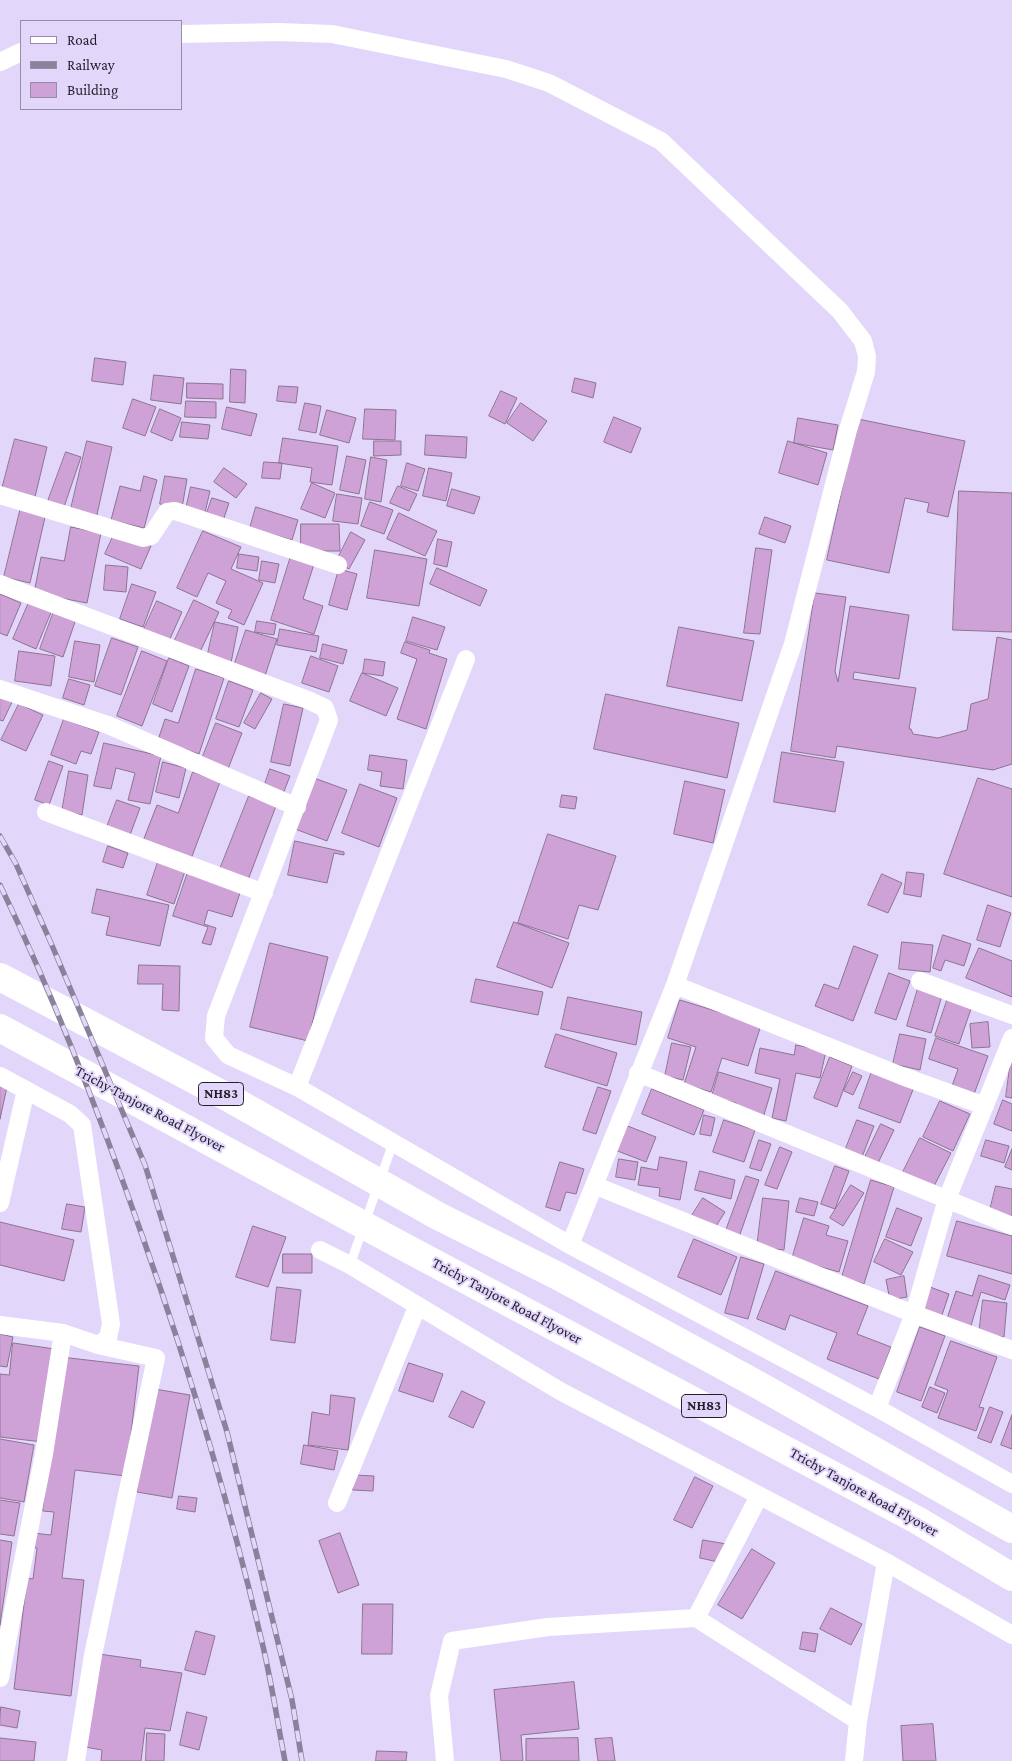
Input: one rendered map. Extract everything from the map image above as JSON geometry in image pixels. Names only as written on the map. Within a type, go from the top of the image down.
[{"type":"highway","name":"NH83","points":[[0,977],[229,1098],[438,1216],[558,1276],[745,1378],[1007,1526]]},
{"type":"highway","name":"Trichy Tanjore Road Flyover","points":[[0,1028],[393,1241],[917,1520],[1012,1577]]},
{"type":"street","points":[[182,34],[279,32],[332,34],[506,69],[549,83],[661,141],[840,311],[863,341],[867,356],[866,372],[848,430],[792,644],[675,985],[638,1073],[596,1186],[570,1245]]},
{"type":"street","points":[[0,62],[20,52]]},
{"type":"street","points":[[0,496],[143,538],[152,536],[167,512],[175,511],[338,566]]},
{"type":"street","points":[[0,584],[325,708],[329,720],[216,1016],[214,1038],[228,1054],[297,1087],[570,1245],[877,1408],[1012,1484]]},
{"type":"street","points":[[297,1087],[466,659]]},
{"type":"street","points":[[0,689],[108,725],[297,807]]},
{"type":"street","points":[[46,812],[264,892]]},
{"type":"street","points":[[920,980],[1012,1015]]},
{"type":"street","points":[[675,985],[902,1076],[985,1106]]},
{"type":"street","points":[[877,1408],[914,1314],[947,1200],[1011,1046]]},
{"type":"street","points":[[638,1073],[1012,1226]]},
{"type":"street","points":[[0,1076],[70,1114],[82,1125],[111,1324],[108,1338],[98,1345]]},
{"type":"street","points":[[0,1203],[26,1090]]},
{"type":"street","points":[[596,1186],[914,1314],[1012,1350]]},
{"type":"street","points":[[320,1250],[350,1266],[560,1392],[886,1562],[1012,1635]]},
{"type":"street","points":[[337,1503],[417,1307]]},
{"type":"street","points":[[0,1325],[62,1333],[98,1345],[156,1358],[93,1655],[76,1761]]},
{"type":"street","points":[[0,1678],[41,1473],[62,1333]]},
{"type":"street","points":[[696,1618],[759,1496]]},
{"type":"street","points":[[854,1761],[858,1721],[886,1562]]},
{"type":"street","points":[[445,1761],[439,1696],[452,1641],[548,1627],[696,1618],[858,1721]]},
{"type":"lane","points":[[350,1266],[393,1142]]},
{"type":"building","points":[[95,358],[126,362],[123,385],[92,381]]},
{"type":"building","points":[[231,369],[246,370],[245,403],[230,402]]},
{"type":"building","points":[[154,375],[184,378],[181,404],[151,400]]},
{"type":"building","points":[[575,378],[596,383],[593,398],[572,392]]},
{"type":"building","points":[[187,383],[223,384],[223,399],[187,398]]},
{"type":"building","points":[[279,386],[298,387],[296,403],[277,401]]},
{"type":"building","points":[[501,391],[517,398],[505,424],[489,416]]},
{"type":"building","points":[[133,399],[156,407],[145,436],[123,428]]},
{"type":"building","points":[[186,401],[216,402],[216,418],[185,417]]},
{"type":"building","points":[[305,403],[321,406],[316,433],[299,430]]},
{"type":"building","points":[[521,403],[547,421],[533,441],[507,423]]},
{"type":"building","points":[[227,407],[257,414],[251,436],[222,429]]},
{"type":"building","points":[[160,409],[181,418],[172,441],[151,432]]},
{"type":"building","points":[[365,409],[396,410],[395,440],[363,439]]},
{"type":"building","points":[[327,410],[356,418],[349,443],[320,435]]},
{"type":"building","points":[[614,417],[641,428],[631,453],[604,442]]},
{"type":"building","points":[[798,418],[838,425],[833,450],[794,443]]},
{"type":"building","points":[[858,419],[965,441],[948,517],[927,512],[929,503],[905,498],[889,573],[827,560]]},
{"type":"building","points":[[182,422],[210,425],[208,439],[180,437]]},
{"type":"building","points":[[426,435],[467,437],[466,458],[425,455]]},
{"type":"building","points":[[283,438],[338,446],[332,485],[310,482],[312,468],[279,463]]},
{"type":"building","points":[[15,439],[47,447],[34,501],[1,493]]},
{"type":"building","points":[[87,441],[112,447],[96,519],[70,513]]},
{"type":"building","points":[[374,441],[401,441],[401,455],[374,456]]},
{"type":"building","points":[[788,441],[827,453],[818,485],[779,473]]},
{"type":"building","points":[[66,452],[81,457],[64,507],[48,501]]},
{"type":"building","points":[[347,456],[366,460],[359,494],[340,490]]},
{"type":"building","points":[[371,457],[387,460],[381,502],[365,499]]},
{"type":"building","points":[[264,462],[282,463],[280,479],[262,478]]},
{"type":"building","points":[[407,463],[425,469],[418,491],[401,486]]},
{"type":"building","points":[[224,468],[247,484],[236,498],[214,482]]},
{"type":"building","points":[[429,468],[452,473],[446,501],[423,496]]},
{"type":"building","points":[[144,476],[157,480],[144,528],[111,520],[120,486],[140,491]]},
{"type":"building","points":[[165,476],[187,479],[182,508],[160,504]]},
{"type":"building","points":[[312,483],[335,493],[325,518],[301,509]]},
{"type":"building","points":[[398,486],[417,494],[409,511],[390,503]]},
{"type":"building","points":[[191,487],[210,491],[204,517],[185,513]]},
{"type":"building","points":[[452,489],[480,497],[474,514],[447,506]]},
{"type":"building","points":[[959,491],[1012,493],[1012,632],[953,630]]},
{"type":"building","points":[[337,494],[362,498],[358,524],[333,521]]},
{"type":"building","points":[[212,498],[229,503],[223,521],[206,516]]},
{"type":"building","points":[[370,502],[393,510],[384,534],[361,526]]},
{"type":"building","points":[[21,507],[46,513],[30,583],[4,577]]},
{"type":"building","points":[[256,507],[298,520],[292,540],[250,528]]},
{"type":"building","points":[[399,513],[437,531],[425,556],[387,539]]},
{"type":"building","points":[[765,517],[791,526],[785,543],[759,534]]},
{"type":"building","points":[[301,524],[339,524],[340,551],[301,551]]},
{"type":"building","points":[[71,527],[101,533],[87,603],[34,593],[41,557],[64,561]]},
{"type":"building","points":[[116,530],[151,546],[141,569],[105,554]]},
{"type":"building","points":[[203,531],[241,547],[231,569],[263,583],[244,625],[228,618],[232,610],[216,603],[226,581],[208,573],[197,597],[177,588]]},
{"type":"building","points":[[351,532],[365,540],[349,569],[336,562]]},
{"type":"building","points":[[438,539],[452,542],[447,567],[434,564]]},
{"type":"building","points":[[756,548],[772,550],[760,634],[744,633]]},
{"type":"building","points":[[375,550],[427,559],[419,606],[367,598]]},
{"type":"building","points":[[239,554],[259,557],[257,571],[237,568]]},
{"type":"building","points":[[291,556],[314,564],[303,599],[323,606],[314,634],[271,620]]},
{"type":"building","points":[[262,561],[279,564],[275,583],[259,580]]},
{"type":"building","points":[[106,565],[128,567],[126,592],[104,590]]},
{"type":"building","points":[[437,568],[487,590],[480,606],[430,584]]},
{"type":"building","points":[[339,569],[357,574],[347,610],[329,605]]},
{"type":"building","points":[[132,584],[156,592],[143,627],[120,619]]},
{"type":"building","points":[[815,593],[846,597],[835,671],[838,682],[850,606],[909,615],[899,679],[854,672],[853,679],[916,688],[909,729],[911,729],[913,734],[938,738],[967,730],[971,704],[988,699],[997,637],[1012,640],[1012,764],[993,770],[837,746],[835,758],[791,751]]},
{"type":"building","points":[[0,594],[21,603],[7,636],[0,633]]},
{"type":"building","points":[[30,600],[52,610],[36,649],[13,639]]},
{"type":"building","points":[[194,600],[219,612],[199,654],[174,642]]},
{"type":"building","points":[[157,601],[182,612],[169,641],[144,629]]},
{"type":"building","points":[[54,611],[76,619],[63,657],[40,649]]},
{"type":"building","points":[[413,617],[445,627],[437,650],[406,641]]},
{"type":"building","points":[[257,621],[276,624],[274,635],[255,632]]},
{"type":"building","points":[[215,622],[238,627],[231,663],[207,658]]},
{"type":"building","points":[[679,627],[754,641],[742,701],[667,686]]},
{"type":"building","points":[[280,629],[319,636],[316,652],[277,645]]},
{"type":"building","points":[[246,630],[277,639],[264,679],[233,669]]},
{"type":"building","points":[[112,638],[138,647],[121,695],[95,686]]},
{"type":"building","points":[[75,641],[100,645],[94,682],[69,677]]},
{"type":"building","points":[[405,642],[430,650],[429,653],[447,659],[426,729],[397,719],[417,659],[401,653]]},
{"type":"building","points":[[323,644],[347,650],[343,664],[320,658]]},
{"type":"building","points":[[19,651],[55,656],[51,686],[15,681]]},
{"type":"building","points":[[142,651],[167,661],[142,726],[117,716]]},
{"type":"building","points":[[311,656],[338,666],[329,692],[302,683]]},
{"type":"building","points":[[169,658],[189,666],[172,712],[153,704]]},
{"type":"building","points":[[365,659],[385,662],[383,676],[363,673]]},
{"type":"building","points":[[196,669],[224,678],[199,754],[158,740],[165,719],[178,723]]},
{"type":"building","points":[[362,673],[398,688],[386,716],[350,701]]},
{"type":"building","points":[[69,679],[90,685],[84,705],[63,698]]},
{"type":"building","points":[[229,681],[253,690],[239,727],[216,719]]},
{"type":"building","points":[[261,693],[272,699],[255,729],[244,723]]},
{"type":"building","points":[[0,694],[13,700],[3,721],[0,720]]},
{"type":"building","points":[[606,694],[739,723],[727,778],[594,749]]},
{"type":"building","points":[[19,704],[43,715],[26,751],[1,740]]},
{"type":"building","points":[[284,704],[303,708],[290,766],[271,762]]},
{"type":"building","points":[[64,719],[99,732],[91,754],[81,751],[76,764],[51,755]]},
{"type":"building","points":[[216,723],[242,733],[228,769],[202,759]]},
{"type":"building","points":[[104,743],[161,756],[150,804],[128,800],[135,773],[116,768],[111,789],[94,786]]},
{"type":"building","points":[[782,752],[844,762],[835,812],[774,802]]},
{"type":"building","points":[[370,755],[407,760],[403,789],[380,786],[382,772],[368,770]]},
{"type":"building","points":[[49,761],[63,766],[49,805],[35,800]]},
{"type":"building","points":[[163,762],[186,768],[179,798],[156,792]]},
{"type":"building","points":[[270,769],[290,776],[283,794],[264,787]]},
{"type":"building","points":[[69,771],[88,775],[82,815],[62,812]]},
{"type":"building","points":[[193,772],[220,782],[191,859],[143,841],[157,805],[178,813]]},
{"type":"building","points":[[314,778],[347,790],[327,841],[295,829]]},
{"type":"building","points":[[978,778],[1012,789],[1012,897],[944,874]]},
{"type":"building","points":[[685,781],[725,790],[713,843],[674,834]]},
{"type":"building","points":[[360,784],[397,798],[379,847],[342,833]]},
{"type":"building","points":[[562,795],[577,797],[575,809],[560,807]]},
{"type":"building","points":[[249,796],[276,806],[248,880],[220,869]]},
{"type":"building","points":[[117,800],[140,808],[130,835],[107,827]]},
{"type":"building","points":[[548,834],[616,856],[598,910],[579,905],[568,939],[518,923]]},
{"type":"building","points":[[295,841],[344,852],[344,855],[334,853],[327,883],[288,875]]},
{"type":"building","points":[[108,846],[128,853],[123,868],[103,862]]},
{"type":"building","points":[[158,862],[185,871],[174,904],[147,895]]},
{"type":"building","points":[[188,872],[241,890],[232,917],[208,910],[204,924],[216,928],[211,945],[202,943],[208,927],[173,916]]},
{"type":"building","points":[[907,872],[924,874],[921,897],[904,894]]},
{"type":"building","points":[[882,874],[902,883],[888,913],[868,905]]},
{"type":"building","points":[[97,889],[169,905],[160,946],[106,935],[110,917],[92,913]]},
{"type":"building","points":[[988,905],[1011,913],[1000,947],[977,940]]},
{"type":"building","points":[[514,922],[569,943],[552,988],[497,967]]},
{"type":"building","points":[[943,935],[971,944],[964,966],[945,960],[941,971],[933,968]]},
{"type":"building","points":[[902,942],[933,945],[930,972],[899,969]]},
{"type":"building","points":[[270,943],[328,957],[308,1041],[250,1027]]},
{"type":"building","points":[[854,946],[878,955],[853,1021],[815,1006],[824,984],[838,989]]},
{"type":"building","points":[[979,948],[1012,961],[1012,997],[966,978]]},
{"type":"building","points":[[139,965],[180,966],[179,1011],[162,1010],[163,984],[138,984]]},
{"type":"building","points":[[889,973],[910,981],[896,1020],[875,1013]]},
{"type":"building","points":[[476,979],[543,992],[538,1015],[471,1002]]},
{"type":"building","points":[[919,985],[943,992],[931,1033],[907,1026]]},
{"type":"building","points":[[949,995],[973,1003],[959,1044],[935,1036]]},
{"type":"building","points":[[568,997],[642,1012],[636,1045],[561,1029]]},
{"type":"building","points":[[680,1000],[761,1025],[748,1066],[722,1058],[711,1092],[684,1084],[696,1047],[668,1038]]},
{"type":"building","points":[[988,1022],[990,1047],[972,1048],[970,1024]]},
{"type":"building","points":[[556,1034],[617,1053],[607,1086],[545,1067]]},
{"type":"building","points":[[900,1034],[926,1039],[920,1070],[893,1064]]},
{"type":"building","points":[[936,1038],[988,1056],[973,1097],[951,1089],[958,1069],[929,1059]]},
{"type":"building","points":[[672,1043],[691,1047],[683,1080],[665,1076]]},
{"type":"building","points":[[796,1045],[826,1051],[820,1078],[796,1073],[786,1121],[772,1118],[780,1079],[755,1073],[760,1048],[794,1055]]},
{"type":"building","points":[[830,1057],[852,1066],[837,1107],[814,1098]]},
{"type":"building","points":[[1012,1060],[1012,1098],[1006,1097]]},
{"type":"building","points":[[872,1071],[914,1087],[900,1123],[859,1108]]},
{"type":"building","points":[[719,1072],[772,1088],[763,1118],[735,1109],[736,1103],[712,1096]]},
{"type":"building","points":[[853,1072],[862,1076],[853,1095],[844,1091]]},
{"type":"building","points":[[0,1085],[7,1087],[0,1119]]},
{"type":"building","points":[[598,1087],[611,1091],[596,1134],[583,1130]]},
{"type":"building","points":[[652,1089],[704,1110],[694,1135],[642,1114]]},
{"type":"building","points":[[1003,1100],[1012,1104],[1012,1131],[994,1124]]},
{"type":"building","points":[[940,1101],[970,1114],[953,1151],[923,1137]]},
{"type":"building","points":[[704,1115],[715,1118],[711,1136],[700,1134]]},
{"type":"building","points":[[724,1120],[755,1130],[744,1162],[713,1152]]},
{"type":"building","points":[[857,1120],[874,1126],[862,1157],[845,1151]]},
{"type":"building","points":[[881,1124],[894,1130],[878,1163],[865,1157]]},
{"type":"building","points":[[625,1125],[656,1137],[646,1162],[615,1150]]},
{"type":"building","points":[[920,1138],[951,1153],[932,1190],[902,1174]]},
{"type":"building","points":[[759,1140],[771,1144],[761,1171],[750,1168]]},
{"type":"building","points":[[986,1140],[1009,1146],[1004,1163],[981,1156]]},
{"type":"building","points":[[780,1147],[792,1152],[777,1189],[765,1185]]},
{"type":"building","points":[[1012,1149],[1012,1170],[1005,1167]]},
{"type":"building","points":[[660,1157],[687,1162],[680,1200],[659,1196],[660,1188],[638,1185],[641,1167],[657,1170]]},
{"type":"building","points":[[619,1159],[638,1162],[635,1180],[616,1177]]},
{"type":"building","points":[[560,1162],[584,1169],[576,1194],[566,1192],[560,1211],[546,1207]]},
{"type":"building","points":[[835,1166],[849,1171],[835,1209],[821,1204]]},
{"type":"building","points":[[700,1171],[735,1180],[731,1199],[695,1190]]},
{"type":"building","points":[[746,1176],[759,1180],[738,1240],[724,1236]]},
{"type":"building","points":[[871,1180],[894,1187],[864,1284],[842,1277]]},
{"type":"building","points":[[851,1185],[864,1193],[843,1226],[830,1218]]},
{"type":"building","points":[[996,1186],[1012,1189],[1012,1219],[989,1214]]},
{"type":"building","points":[[703,1198],[725,1212],[713,1231],[691,1217]]},
{"type":"building","points":[[763,1198],[789,1201],[784,1250],[757,1247]]},
{"type":"building","points":[[800,1198],[818,1202],[814,1216],[796,1212]]},
{"type":"building","points":[[67,1204],[85,1207],[81,1232],[62,1229]]},
{"type":"building","points":[[897,1208],[922,1218],[911,1246],[886,1237]]},
{"type":"building","points":[[804,1218],[829,1226],[826,1235],[848,1241],[839,1272],[792,1259]]},
{"type":"building","points":[[957,1221],[1012,1236],[1012,1274],[947,1256]]},
{"type":"building","points":[[0,1222],[74,1240],[64,1281],[0,1265]]},
{"type":"building","points":[[253,1226],[286,1237],[268,1287],[236,1277]]},
{"type":"building","points":[[694,1239],[737,1257],[721,1295],[678,1277]]},
{"type":"building","points":[[885,1239],[913,1252],[901,1275],[874,1262]]},
{"type":"building","points":[[283,1254],[312,1254],[312,1273],[283,1273]]},
{"type":"building","points":[[741,1257],[764,1264],[748,1319],[725,1313]]},
{"type":"building","points":[[776,1271],[868,1306],[857,1334],[891,1347],[879,1379],[827,1359],[837,1333],[790,1315],[785,1330],[757,1319]]},
{"type":"building","points":[[979,1275],[1010,1285],[1005,1300],[981,1292],[970,1329],[946,1322],[956,1291],[972,1296]]},
{"type":"building","points":[[904,1276],[907,1297],[890,1300],[886,1280]]},
{"type":"building","points":[[277,1287],[301,1290],[295,1343],[271,1340]]},
{"type":"building","points":[[930,1287],[949,1294],[940,1321],[921,1314]]},
{"type":"building","points":[[983,1300],[1007,1303],[1004,1337],[979,1334]]},
{"type":"building","points":[[920,1327],[945,1336],[921,1401],[897,1392]]},
{"type":"building","points":[[0,1334],[13,1337],[7,1367],[0,1366]]},
{"type":"building","points":[[951,1341],[997,1357],[979,1407],[984,1408],[976,1431],[938,1418],[948,1390],[935,1385]]},
{"type":"building","points":[[13,1343],[55,1349],[43,1442],[0,1437],[0,1374],[9,1375]]},
{"type":"building","points":[[61,1357],[139,1366],[126,1476],[75,1470],[62,1578],[84,1580],[71,1696],[14,1689],[27,1578],[33,1579],[37,1548],[31,1547],[33,1533],[51,1535],[54,1512],[43,1511]]},
{"type":"building","points":[[409,1363],[443,1374],[433,1402],[399,1391]]},
{"type":"building","points":[[930,1387],[945,1393],[937,1413],[922,1407]]},
{"type":"building","points":[[155,1389],[190,1395],[172,1498],[137,1492]]},
{"type":"building","points":[[462,1391],[485,1402],[473,1428],[449,1417]]},
{"type":"building","points":[[331,1395],[355,1398],[348,1450],[308,1445],[312,1412],[329,1415]]},
{"type":"building","points":[[990,1407],[1003,1412],[991,1443],[978,1438]]},
{"type":"building","points":[[1012,1415],[1012,1449],[1001,1445]]},
{"type":"building","points":[[0,1439],[34,1445],[24,1502],[0,1498]]},
{"type":"building","points":[[304,1445],[338,1451],[334,1470],[301,1464]]},
{"type":"building","points":[[354,1475],[374,1476],[373,1491],[353,1490]]},
{"type":"building","points":[[695,1477],[713,1486],[692,1528],[674,1520]]},
{"type":"building","points":[[179,1496],[197,1498],[195,1512],[177,1509]]},
{"type":"building","points":[[0,1500],[20,1503],[14,1536],[0,1534]]},
{"type":"building","points":[[340,1533],[359,1585],[338,1593],[319,1541]]},
{"type":"building","points":[[0,1540],[12,1542],[0,1625]]},
{"type":"building","points":[[703,1540],[727,1544],[723,1563],[700,1558]]},
{"type":"building","points":[[752,1549],[775,1563],[742,1619],[718,1605]]},
{"type":"building","points":[[363,1604],[393,1604],[392,1654],[362,1654]]},
{"type":"building","points":[[831,1608],[862,1624],[851,1645],[820,1629]]},
{"type":"building","points":[[196,1631],[215,1636],[205,1675],[185,1670]]},
{"type":"building","points":[[803,1632],[818,1634],[815,1652],[800,1649]]},
{"type":"building","points":[[99,1654],[141,1660],[140,1667],[182,1673],[170,1731],[145,1728],[141,1761],[101,1761],[102,1750],[85,1747]]},
{"type":"building","points":[[574,1682],[579,1729],[521,1735],[523,1761],[501,1761],[494,1690]]},
{"type":"building","points":[[1,1707],[20,1711],[17,1728],[0,1725]]},
{"type":"building","points":[[187,1712],[207,1717],[199,1750],[180,1745]]},
{"type":"building","points":[[933,1724],[936,1761],[903,1761],[901,1726]]},
{"type":"building","points":[[147,1733],[165,1734],[164,1761],[146,1761]]},
{"type":"building","points":[[0,1738],[36,1742],[34,1761],[0,1761]]},
{"type":"building","points":[[578,1738],[579,1761],[526,1761],[526,1739]]},
{"type":"building","points":[[612,1738],[615,1761],[598,1761],[595,1739]]},
{"type":"building","points":[[377,1751],[407,1752],[406,1761],[376,1761]]},
{"type":"railway","points":[[0,836],[16,864],[51,943],[145,1165],[227,1432],[292,1700],[302,1761]]},
{"type":"railway","points":[[0,885],[40,971],[94,1104],[143,1238],[176,1337],[222,1486],[249,1587],[268,1668],[285,1761]]}]
